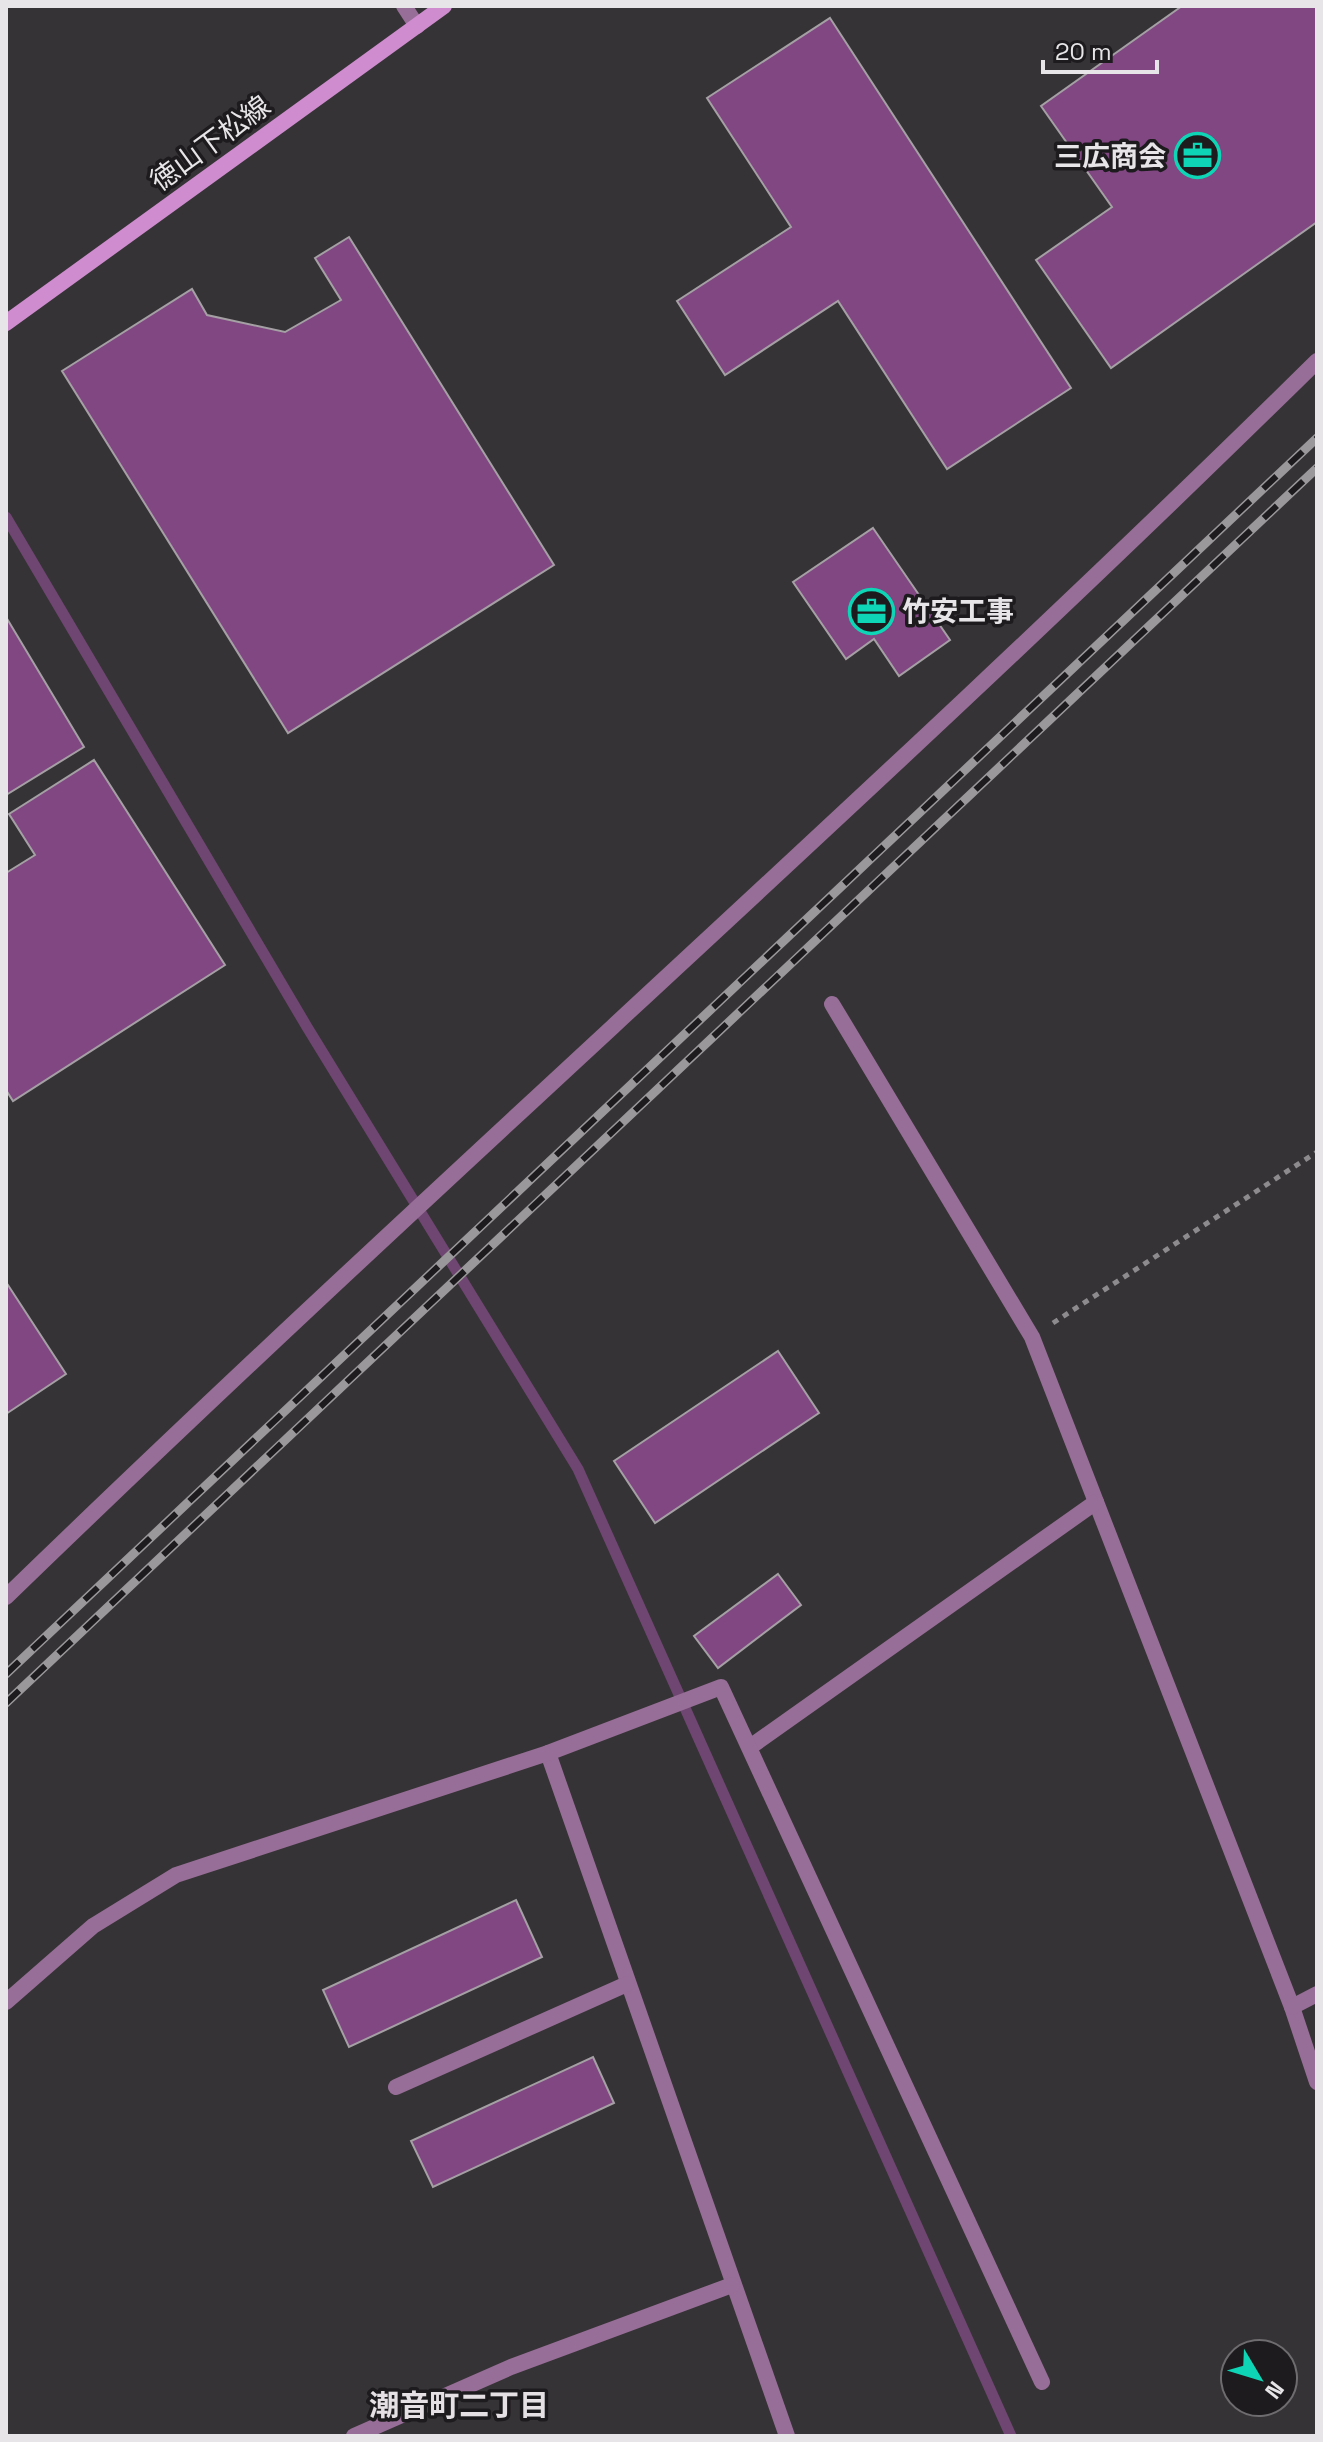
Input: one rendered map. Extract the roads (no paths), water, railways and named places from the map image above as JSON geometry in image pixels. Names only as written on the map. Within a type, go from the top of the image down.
[{"type":"main road","name":"徳山下松線","points":[[6,323],[444,6]]},
{"type":"street","points":[[404,6],[417,26]]},
{"type":"street","points":[[6,1597],[238,1372],[652,994],[1095,579],[1317,361]]},
{"type":"street","points":[[832,1004],[1032,1337],[1292,2007],[1317,2082]]},
{"type":"street","points":[[750,1747],[1096,1502]]},
{"type":"street","points":[[6,2002],[93,1926],[176,1875],[548,1753],[721,1687],[1042,2382]]},
{"type":"street","points":[[548,1753],[787,2436]]},
{"type":"street","points":[[396,2087],[627,1984]]},
{"type":"street","points":[[1292,2007],[1317,1994]]},
{"type":"street","points":[[354,2436],[511,2367],[732,2285]]},
{"type":"waterway","points":[[6,517],[307,1027],[578,1469],[1011,2436]]},
{"type":"railway","points":[[6,1674],[1317,438]]},
{"type":"railway","points":[[6,1703],[1317,468]]},
{"type":"place","name":"三広商会","points":[[1197,156]]},
{"type":"place","name":"竹安工事","points":[[871,611]]},
{"type":"district","name":"潮音町二丁目","points":[[459,2405]]}]
